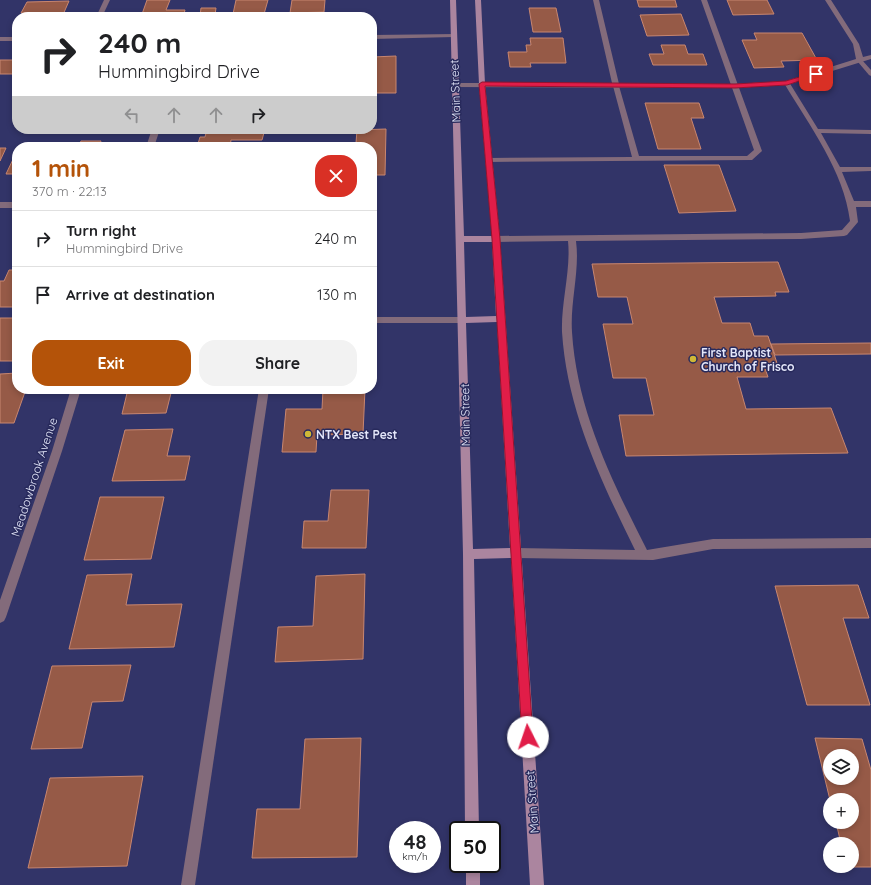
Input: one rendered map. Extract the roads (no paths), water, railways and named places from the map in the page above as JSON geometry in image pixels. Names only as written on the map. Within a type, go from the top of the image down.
[{"type":"main road","name":"Main Street","points":[[453,0],[454,85],[460,239],[468,554],[472,821]]},
{"type":"main road","name":"Main Street","points":[[478,0],[482,84],[496,239],[537,885]]},
{"type":"main road","points":[[460,239],[496,239]]},
{"type":"main road","points":[[462,320],[501,319]]},
{"type":"main road","points":[[468,554],[516,553]]},
{"type":"main road","points":[[473,873],[473,885]]},
{"type":"street","points":[[101,12],[107,0]]},
{"type":"street","points":[[596,0],[616,86],[636,159]]},
{"type":"street","points":[[489,160],[749,158],[758,151],[704,0]]},
{"type":"street","points":[[828,0],[856,44],[860,61],[871,74]]},
{"type":"street","points":[[377,36],[454,35]]},
{"type":"street","points":[[0,39],[12,39]]},
{"type":"street","points":[[454,85],[735,86],[787,83],[871,57]]},
{"type":"street","points":[[496,239],[835,235],[848,231],[854,222],[851,204],[816,131],[787,83]]},
{"type":"street","points":[[816,131],[871,132]]},
{"type":"street","points":[[836,170],[871,169]]},
{"type":"street","points":[[851,204],[871,204]]},
{"type":"street","points":[[0,205],[12,205]]},
{"type":"street","points":[[572,238],[567,318],[570,360],[577,396],[582,415],[600,462],[643,554]]},
{"type":"street","points":[[377,320],[462,320]]},
{"type":"street","name":"Meadowbrook Avenue","points":[[0,618],[74,394]]},
{"type":"street","points":[[188,885],[263,394]]},
{"type":"street","points":[[516,553],[660,554],[714,544],[871,543]]},
{"type":"place","name":"First Baptist Church of Frisco","points":[[693,359]]},
{"type":"place","name":"NTX Best Pest","points":[[308,434]]}]
